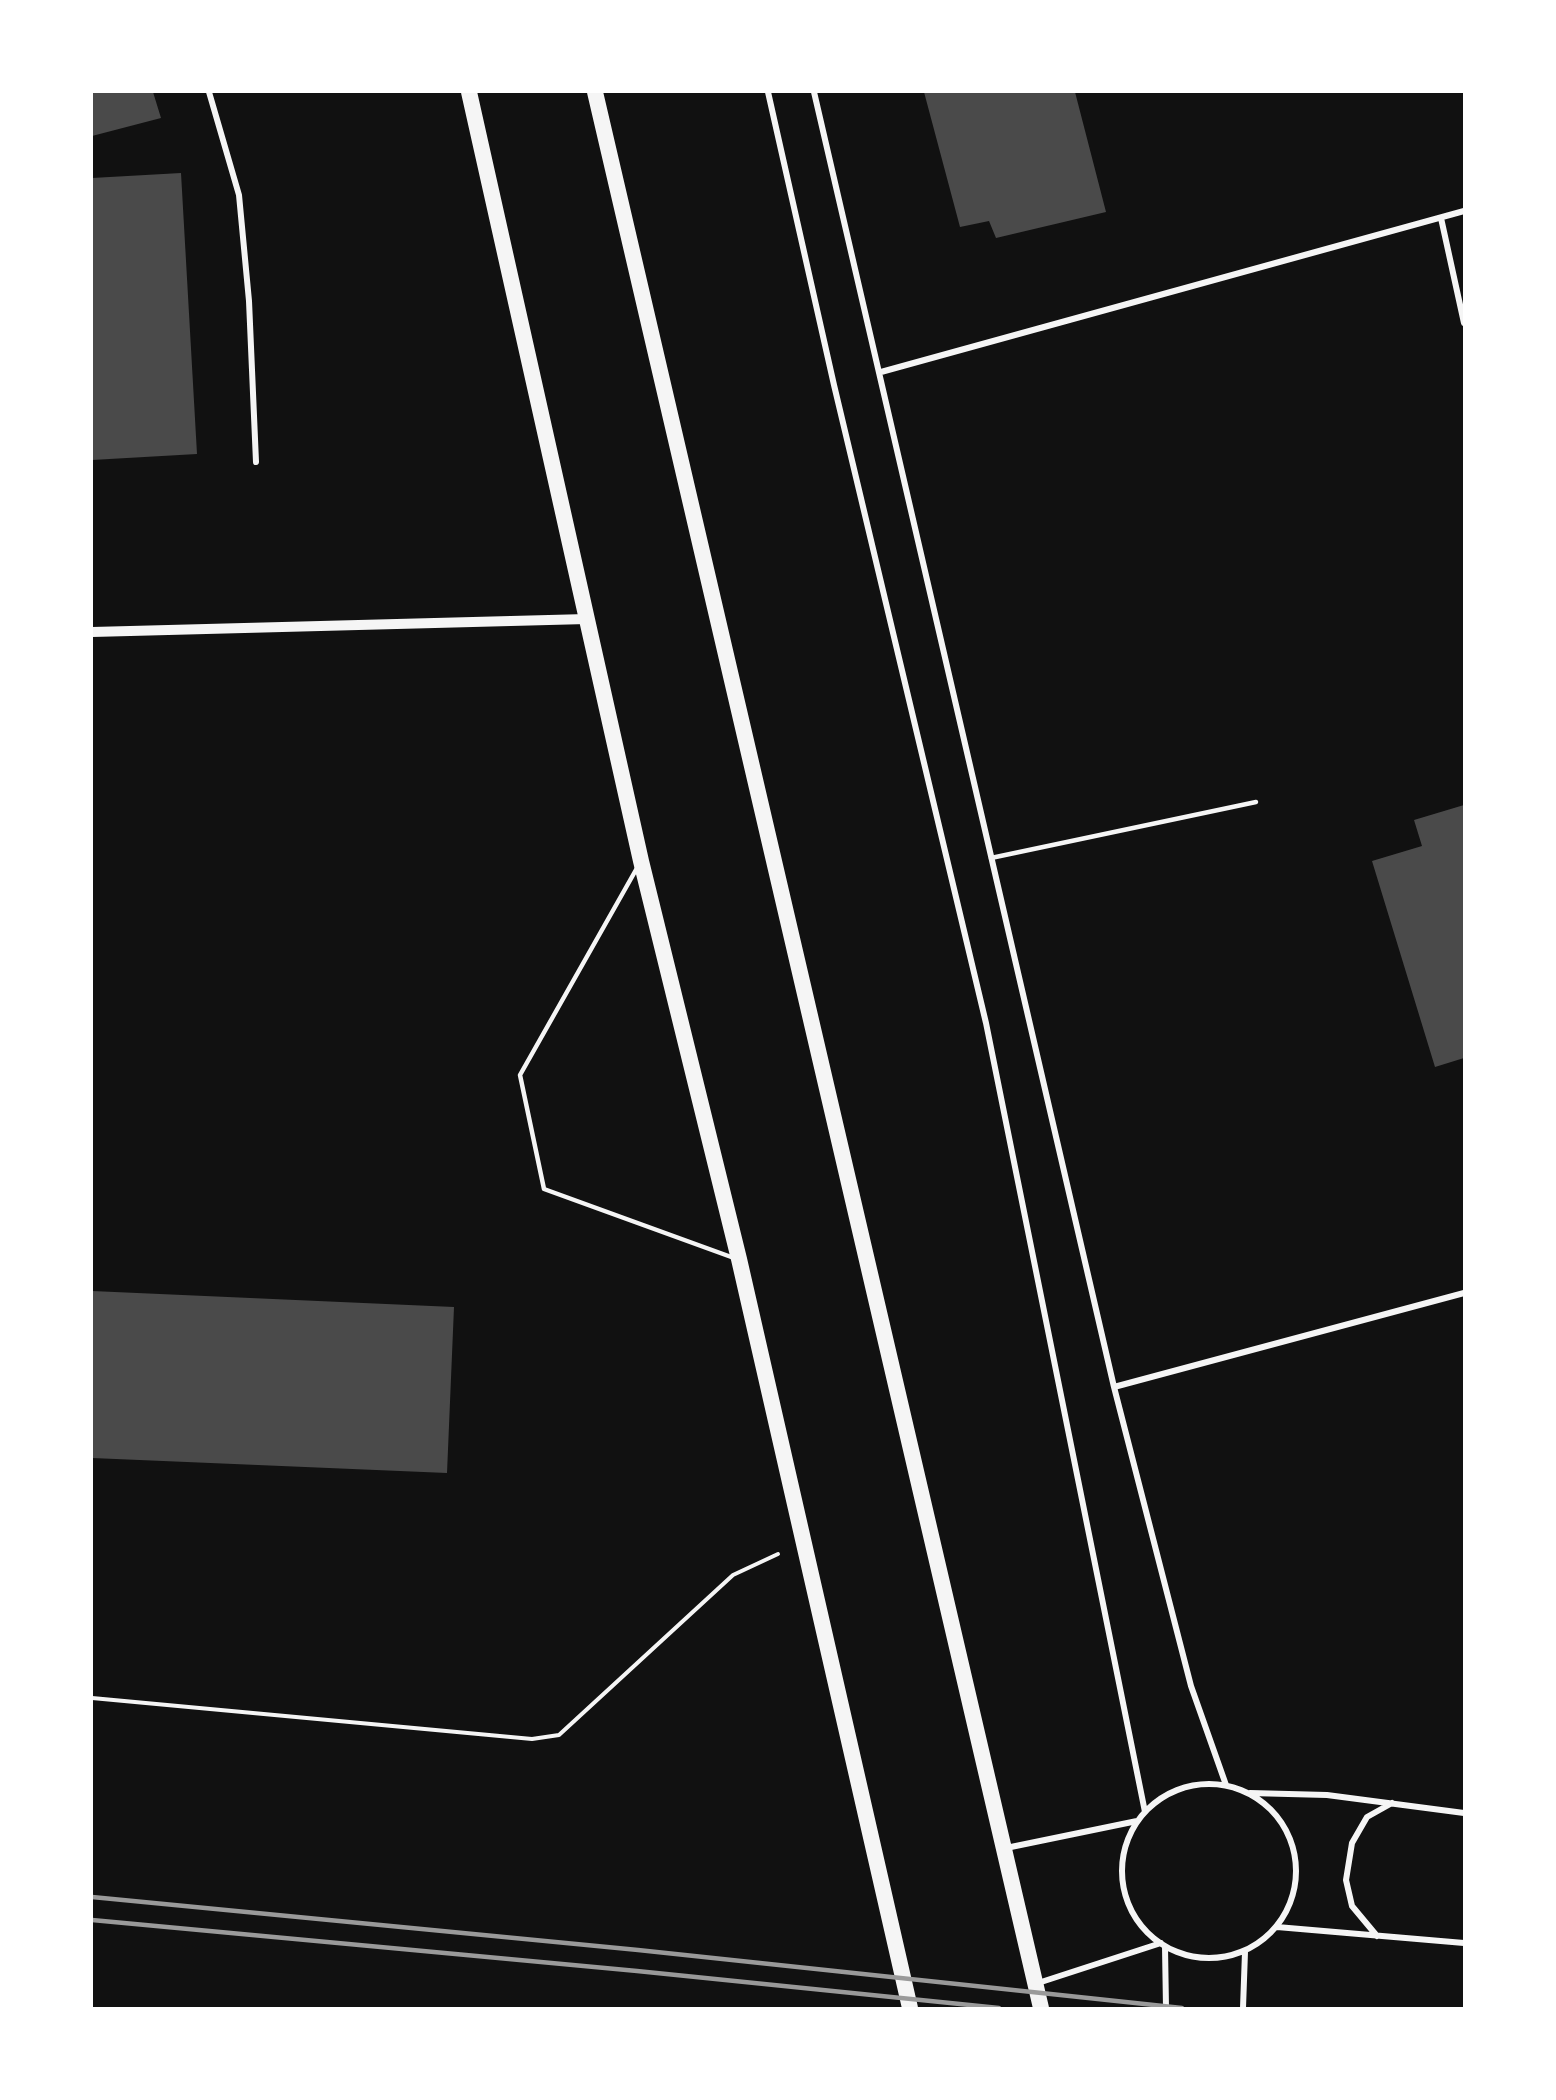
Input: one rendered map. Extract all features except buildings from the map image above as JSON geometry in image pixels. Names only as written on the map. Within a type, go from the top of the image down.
[{"type":"highway","points":[[469,92],[641,861],[739,1259],[910,2008]]},
{"type":"highway","points":[[595,92],[1041,2008]]},
{"type":"street","points":[[209,92],[239,195],[249,301],[256,462]]},
{"type":"street","points":[[768,92],[839,408],[986,1023],[1145,1812]]},
{"type":"street","points":[[814,92],[881,372],[1114,1387],[1191,1686],[1226,1785]]},
{"type":"street","points":[[881,372],[1464,211]]},
{"type":"street","points":[[1441,218],[1464,323]]},
{"type":"street","points":[[92,632],[587,619]]},
{"type":"street","points":[[1114,1387],[1464,1293]]},
{"type":"street","points":[[1249,1793],[1276,1815],[1286,1829],[1295,1853],[1297,1880],[1291,1905],[1277,1928],[1263,1942],[1245,1952],[1220,1959],[1195,1958],[1163,1945],[1150,1936],[1134,1917],[1124,1894],[1121,1868],[1126,1843],[1137,1821],[1173,1791],[1208,1784],[1226,1785],[1249,1793],[1327,1795],[1464,1813]]},
{"type":"street","points":[[1377,1936],[1352,1906],[1346,1880],[1352,1843],[1367,1817],[1393,1803]]},
{"type":"street","points":[[1004,1849],[1137,1821]]},
{"type":"street","points":[[1277,1928],[1464,1943]]},
{"type":"street","points":[[1035,1984],[1163,1945]]},
{"type":"street","points":[[1163,1945],[1166,2008]]},
{"type":"street","points":[[1243,2008],[1245,1952]]},
{"type":"lane","points":[[991,858],[1256,802]]},
{"type":"lane","points":[[641,861],[520,1075],[544,1189],[739,1259]]},
{"type":"path","points":[[92,1698],[532,1739],[559,1735],[733,1575],[803,1542]]},
{"type":"railway","points":[[92,1897],[638,1950],[1182,2008]]},
{"type":"railway","points":[[92,1920],[637,1971],[999,2008]]}]
